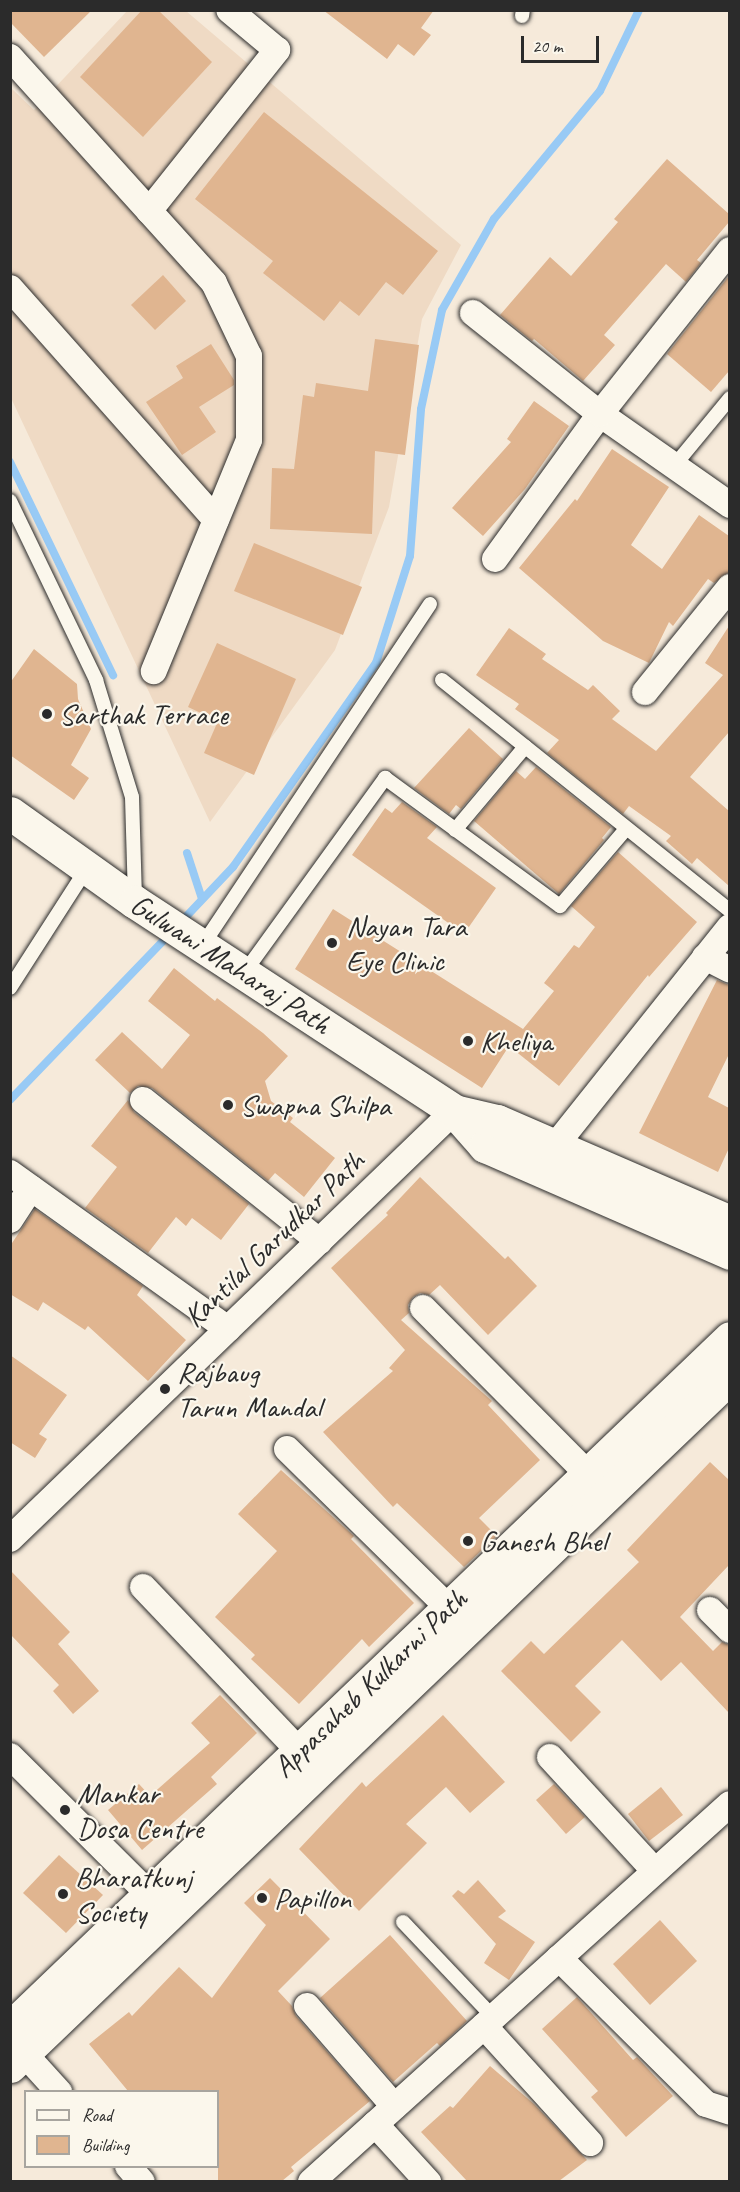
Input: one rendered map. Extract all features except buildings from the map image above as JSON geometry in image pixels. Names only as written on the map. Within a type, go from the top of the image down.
[{"type":"street","points":[[149,211],[277,50],[229,10]]},
{"type":"street","points":[[10,57],[214,283],[249,356],[249,440],[154,671]]},
{"type":"street","points":[[495,559],[600,414],[729,250]]},
{"type":"street","points":[[10,288],[216,520]]},
{"type":"street","points":[[473,312],[600,414],[729,505]]},
{"type":"street","points":[[645,692],[729,587]]},
{"type":"street","name":"Gulwani Maharaj Path","points":[[10,813],[135,902],[454,1111],[485,1146],[729,1253]]},
{"type":"street","points":[[555,1146],[729,927]]},
{"type":"street","points":[[705,957],[729,970]]},
{"type":"street","points":[[142,1100],[319,1241]]},
{"type":"street","name":"Gulwani Maharaj Path","points":[[454,1111],[497,1121],[729,1222]]},
{"type":"street","name":"Kantilal Garudkar Path","points":[[10,1539],[454,1111]]},
{"type":"street","points":[[10,1220],[21,1180],[228,1329]]},
{"type":"street","points":[[423,1308],[588,1474]]},
{"type":"street","name":"Appasaheb Kulkarni Path","points":[[14,2047],[458,1618],[588,1474],[729,1338]]},
{"type":"street","name":"Appasaheb Kulkarni Path","points":[[14,2047],[150,1894],[299,1751],[458,1618],[729,1377]]},
{"type":"street","points":[[287,1449],[458,1618]]},
{"type":"street","points":[[143,1587],[299,1751]]},
{"type":"street","points":[[710,1610],[729,1630]]},
{"type":"street","points":[[10,1756],[150,1894]]},
{"type":"street","points":[[550,1756],[655,1872]]},
{"type":"street","points":[[311,2181],[729,1804]]},
{"type":"street","points":[[560,1958],[706,2104],[729,2112]]},
{"type":"street","points":[[307,2006],[394,2106]]},
{"type":"street","points":[[488,2022],[590,2143]]},
{"type":"street","points":[[14,2047],[58,2090]]},
{"type":"street","points":[[375,2124],[428,2181]]},
{"type":"street","points":[[130,2168],[142,2181]]},
{"type":"lane","points":[[674,466],[729,398]]},
{"type":"lane","points":[[10,501],[96,681],[103,702],[132,796],[135,902]]},
{"type":"lane","points":[[202,946],[430,604]]},
{"type":"lane","points":[[442,680],[729,912]]},
{"type":"lane","points":[[455,830],[525,747]]},
{"type":"lane","points":[[244,973],[385,778],[560,906],[626,829]]},
{"type":"lane","points":[[10,988],[87,868]]},
{"type":"lane","points":[[404,1922],[488,2022]]},
{"type":"shaded area","points":[[127,11],[186,11],[461,245],[422,319],[389,507],[335,650],[210,822],[11,398],[11,88],[34,110]]},
{"type":"waterway","points":[[181,922],[233,867],[376,663],[410,556],[421,409],[442,310],[494,219],[600,91],[639,10]]},
{"type":"waterway","points":[[10,462],[113,675]]},
{"type":"waterway","points":[[187,853],[202,899]]},
{"type":"waterway","points":[[10,1100],[169,935]]},
{"type":"place","name":"Sarthak Terrace","points":[[47,714]]},
{"type":"place","name":"Nayan Tara Eye Clinic","points":[[332,943]]},
{"type":"place","name":"Kheliya","points":[[468,1041]]},
{"type":"place","name":"Swapna Shilpa","points":[[228,1105]]},
{"type":"place","name":"Rajbaug Tarun Mandal","points":[[165,1389]]},
{"type":"place","name":"Ganesh Bhel","points":[[468,1541]]},
{"type":"place","name":"Mankar Dosa Centre","points":[[65,1810]]},
{"type":"place","name":"Bharatkunj Society","points":[[63,1894]]},
{"type":"place","name":"Papillon","points":[[262,1898]]}]
